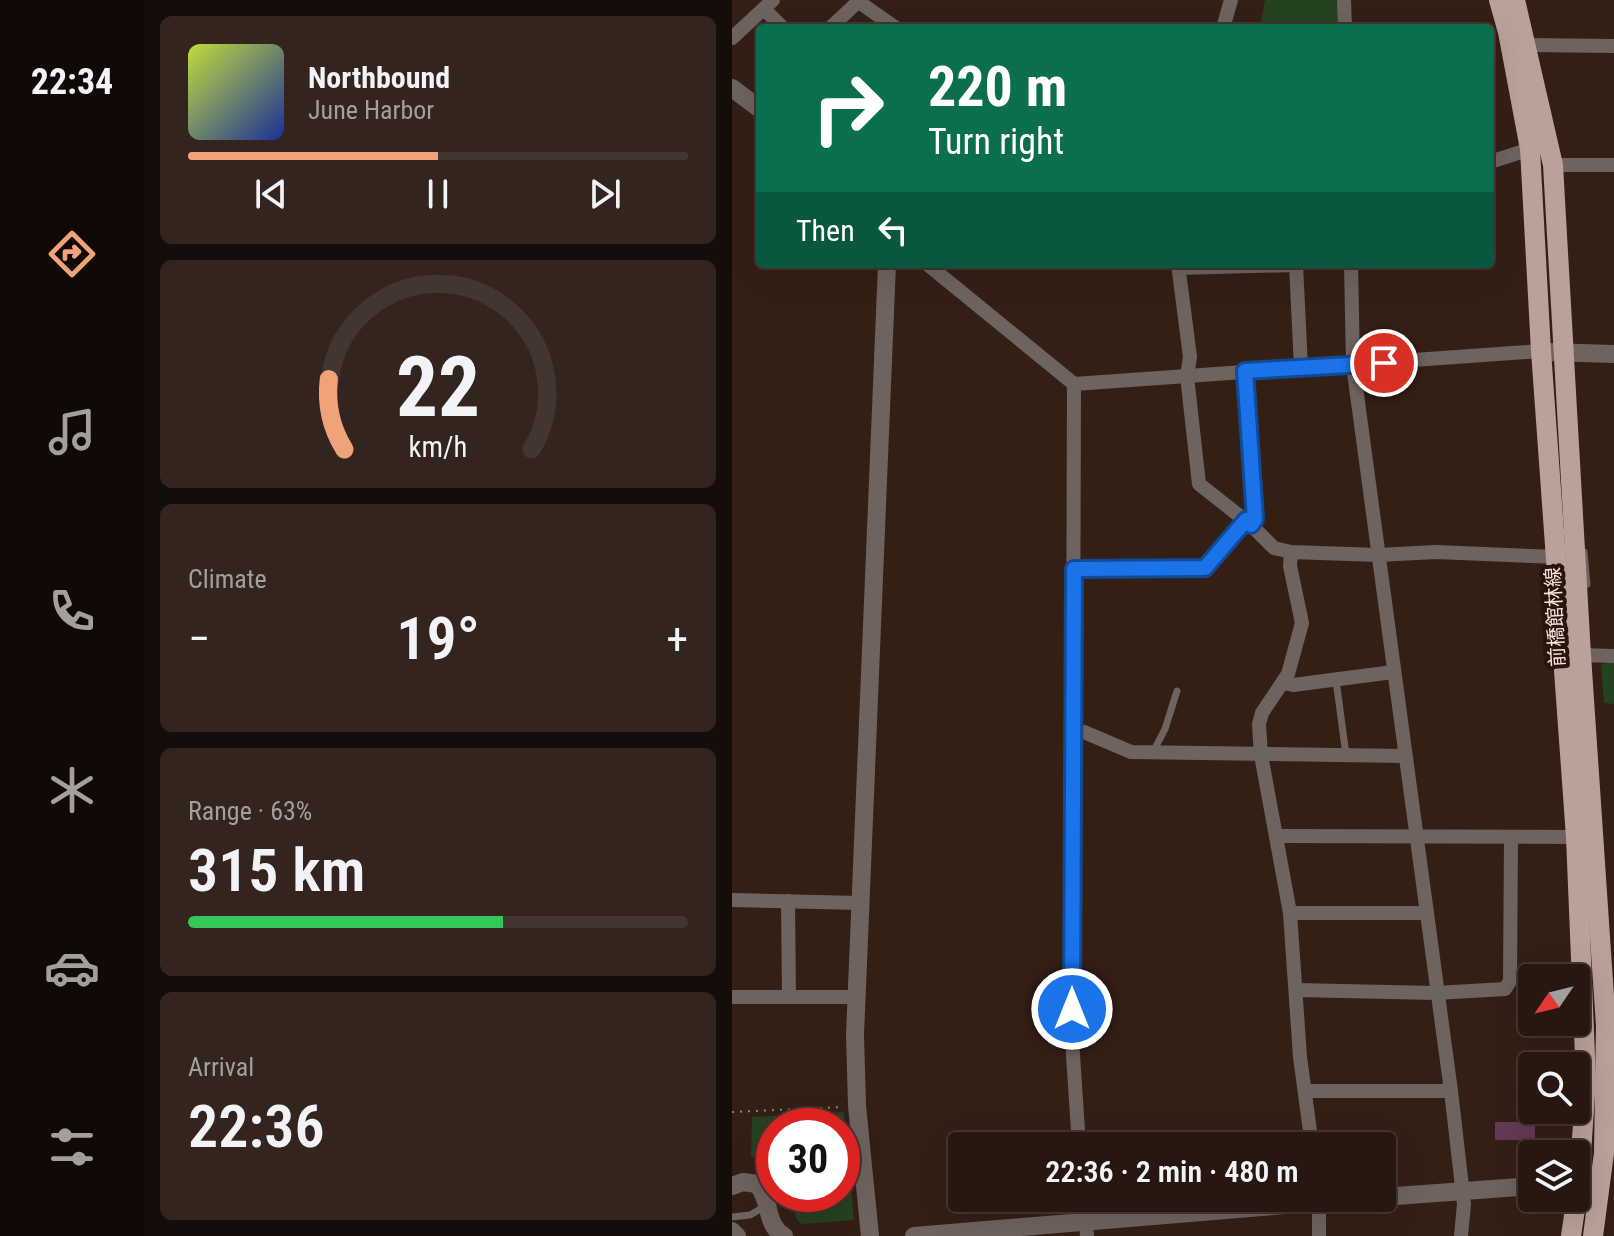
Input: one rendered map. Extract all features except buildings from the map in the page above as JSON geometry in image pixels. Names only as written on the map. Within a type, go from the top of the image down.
[{"type":"main road","name":"前橋館林線","points":[[1499,0],[1530,149],[1541,351],[1576,837],[1586,1080],[1581,1140]]},
{"type":"main road","name":"前橋館林線","points":[[1515,0],[1553,165],[1581,655],[1605,1003],[1608,1177],[1593,1236]]},
{"type":"main road","name":"前橋館林線","points":[[1571,1236],[1574,1212]]},
{"type":"street","points":[[1224,24],[1231,0]]},
{"type":"street","points":[[1344,0],[1345,24]]},
{"type":"street","points":[[834,24],[860,1],[891,24]]},
{"type":"street","points":[[732,38],[769,5],[781,24]]},
{"type":"street","points":[[1527,45],[1614,46]]},
{"type":"street","points":[[732,88],[756,100]]},
{"type":"street","points":[[1494,161],[1530,149]]},
{"type":"street","points":[[1553,165],[1614,165]]},
{"type":"street","points":[[870,1236],[857,1106],[856,997],[887,268]]},
{"type":"street","points":[[932,268],[1074,384],[1541,351],[1614,354]]},
{"type":"street","points":[[1178,268],[1190,357],[1187,376],[1199,484],[1274,548],[1291,552],[1378,555],[1436,552],[1557,557]]},
{"type":"street","points":[[1296,268],[1301,368]]},
{"type":"street","points":[[1351,268],[1353,365],[1451,1091],[1465,1212],[1461,1236]]},
{"type":"street","points":[[1074,569],[1205,568],[1255,519],[1245,371]]},
{"type":"street","points":[[1074,384],[1071,731],[1073,1074],[1078,1132]]},
{"type":"street","points":[[1291,552],[1290,566],[1302,623],[1284,683],[1260,716],[1261,755],[1290,913],[1300,1057],[1310,1132]]},
{"type":"street","points":[[1581,655],[1614,656]]},
{"type":"street","points":[[1284,683],[1293,685],[1393,672]]},
{"type":"street","points":[[1071,731],[1084,732],[1128,752],[1404,756]]},
{"type":"street","points":[[1276,836],[1576,837]]},
{"type":"street","points":[[1296,990],[1436,993],[1496,991],[1509,986],[1511,838]]},
{"type":"street","points":[[732,900],[860,903]]},
{"type":"street","points":[[788,901],[789,997]]},
{"type":"street","points":[[1290,913],[1426,913]]},
{"type":"street","points":[[732,997],[856,997]]},
{"type":"street","points":[[1305,1091],[1451,1091]]},
{"type":"street","points":[[732,1186],[752,1182],[756,1185]]},
{"type":"street","points":[[1396,1196],[1518,1187]]},
{"type":"street","points":[[768,1212],[771,1224],[784,1236]]},
{"type":"street","points":[[914,1236],[1087,1228],[1220,1212]]},
{"type":"street","points":[[1319,1212],[1319,1236]]},
{"type":"street","points":[[732,1231],[737,1236]]},
{"type":"lane","points":[[1336,680],[1346,755]]},
{"type":"lane","points":[[1153,752],[1165,729],[1177,691]]},
{"type":"lane","points":[[732,1217],[758,1212]]},
{"type":"path","points":[[732,1112],[857,1106]]},
{"type":"green space","points":[[1265,0],[1336,0],[1338,3],[1338,24],[1261,24]]},
{"type":"green space","points":[[1614,662],[1614,704],[1604,703],[1601,666]]},
{"type":"green space","points":[[752,1117],[756,1117],[756,1157],[751,1157]]},
{"type":"green space","points":[[796,1212],[853,1212],[854,1220],[801,1224]]},
{"type":"route","points":[[1072,1009],[1074,569],[1205,568],[1246,520],[1251,525],[1255,519],[1245,371],[1384,363]]}]
